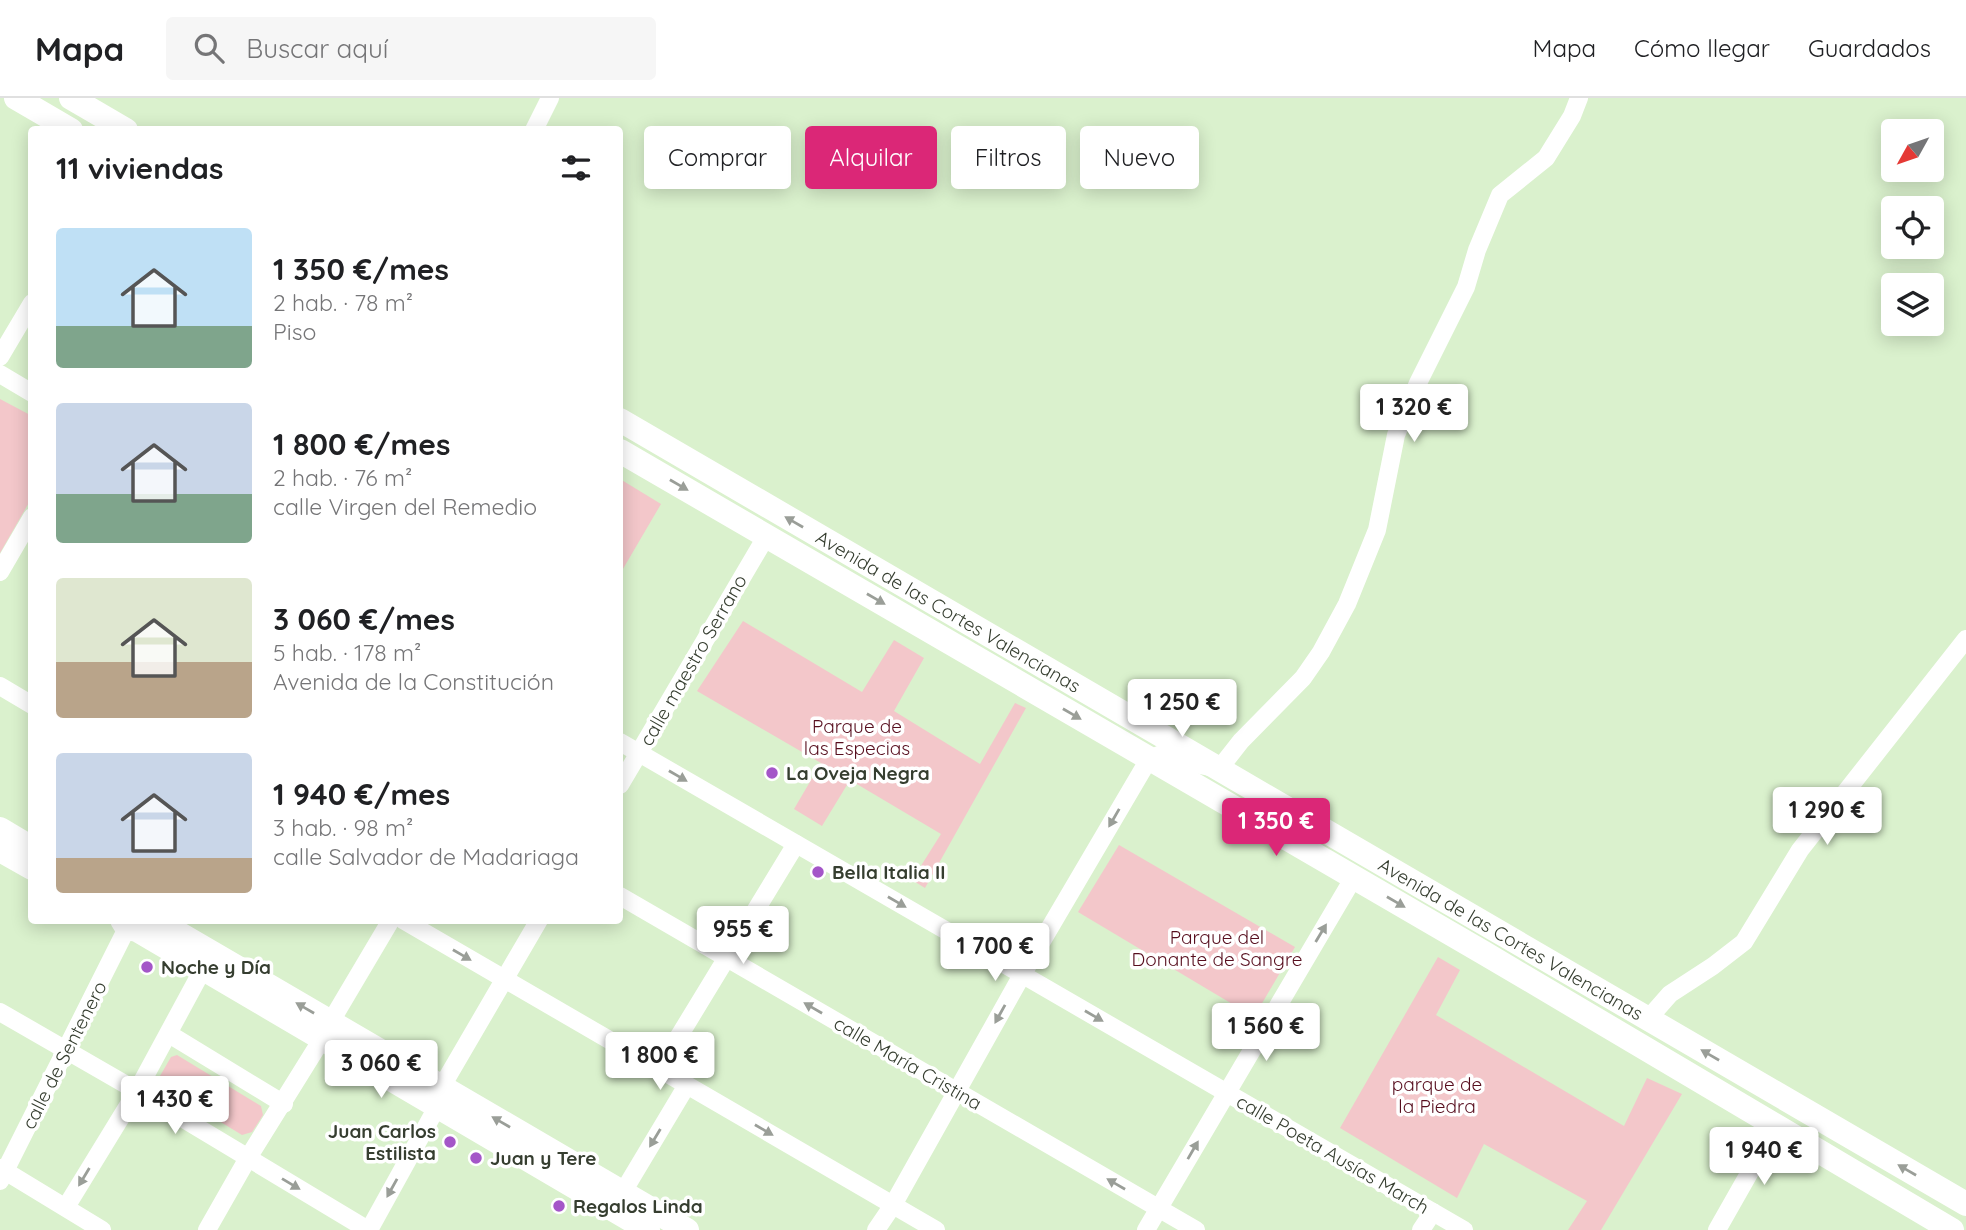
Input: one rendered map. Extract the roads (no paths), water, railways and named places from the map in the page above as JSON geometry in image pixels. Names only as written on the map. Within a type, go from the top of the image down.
[{"type":"street","points":[[16,98],[64,126]]},
{"type":"street","points":[[71,98],[119,126]]},
{"type":"street","points":[[536,126],[550,98]]},
{"type":"street","points":[[876,1230],[893,1205],[1022,975],[1149,759],[1166,752],[1191,764],[1219,769],[1259,722],[1303,678],[1321,652],[1347,604],[1377,530],[1396,435],[1418,383],[1466,287],[1477,250],[1500,195],[1546,158],[1572,116],[1579,98]]},
{"type":"street","points":[[0,357],[28,310]]},
{"type":"street","points":[[0,374],[28,391]]},
{"type":"street","name":"Avenida de las Cortes Valencianas","points":[[623,422],[1966,1204]]},
{"type":"street","name":"Avenida de las Cortes Valencianas","points":[[623,453],[1354,877],[1952,1230]]},
{"type":"street","points":[[0,572],[28,523]]},
{"type":"street","name":"calle maestro Serrano","points":[[623,780],[767,535]]},
{"type":"street","points":[[15,544],[28,552]]},
{"type":"street","points":[[1648,1019],[1670,994],[1713,967],[1744,942],[1800,850],[1966,639]]},
{"type":"street","points":[[0,687],[28,703]]},
{"type":"street","name":"calle Poeta Ausías March","points":[[623,744],[1464,1230]]},
{"type":"street","points":[[0,829],[28,846]]},
{"type":"street","points":[[659,1069],[796,844]]},
{"type":"street","points":[[0,850],[28,866]]},
{"type":"street","points":[[1146,1230],[1354,877]]},
{"type":"street","name":"calle María Cristina","points":[[623,898],[1196,1230]]},
{"type":"street","name":"calle de Sentenero","points":[[2,1173],[132,924]]},
{"type":"street","points":[[134,924],[203,970],[326,1031]]},
{"type":"street","points":[[135,924],[439,1097],[648,1230]]},
{"type":"street","points":[[207,1230],[389,924]]},
{"type":"street","points":[[409,924],[936,1230]]},
{"type":"street","points":[[0,1012],[368,1230],[537,924]]},
{"type":"street","points":[[66,1207],[137,1091],[203,970]]},
{"type":"street","points":[[169,1034],[284,1104]]},
{"type":"street","points":[[622,1192],[687,1085]]},
{"type":"street","points":[[439,1097],[622,1192],[687,1230]]},
{"type":"street","points":[[1717,1230],[1776,1126]]},
{"type":"street","points":[[2,1173],[66,1207],[102,1230]]},
{"type":"street","points":[[1421,1230],[1433,1212]]},
{"type":"place","name":"La Oveja Negra","points":[[772,773]]},
{"type":"place","name":"Bella Italia II","points":[[818,872]]},
{"type":"place","name":"Noche y Día","points":[[147,967]]},
{"type":"place","name":"Juan Carlos Estilista","points":[[450,1142]]},
{"type":"place","name":"Juan y Tere","points":[[476,1158]]},
{"type":"place","name":"Regalos Linda","points":[[559,1206]]},
{"type":"park label","name":"Parque de las Especias","points":[[857,737]]},
{"type":"park label","name":"Parque del Donante de Sangre","points":[[1217,948]]},
{"type":"park label","name":"parque de la Piedra","points":[[1437,1095]]}]
